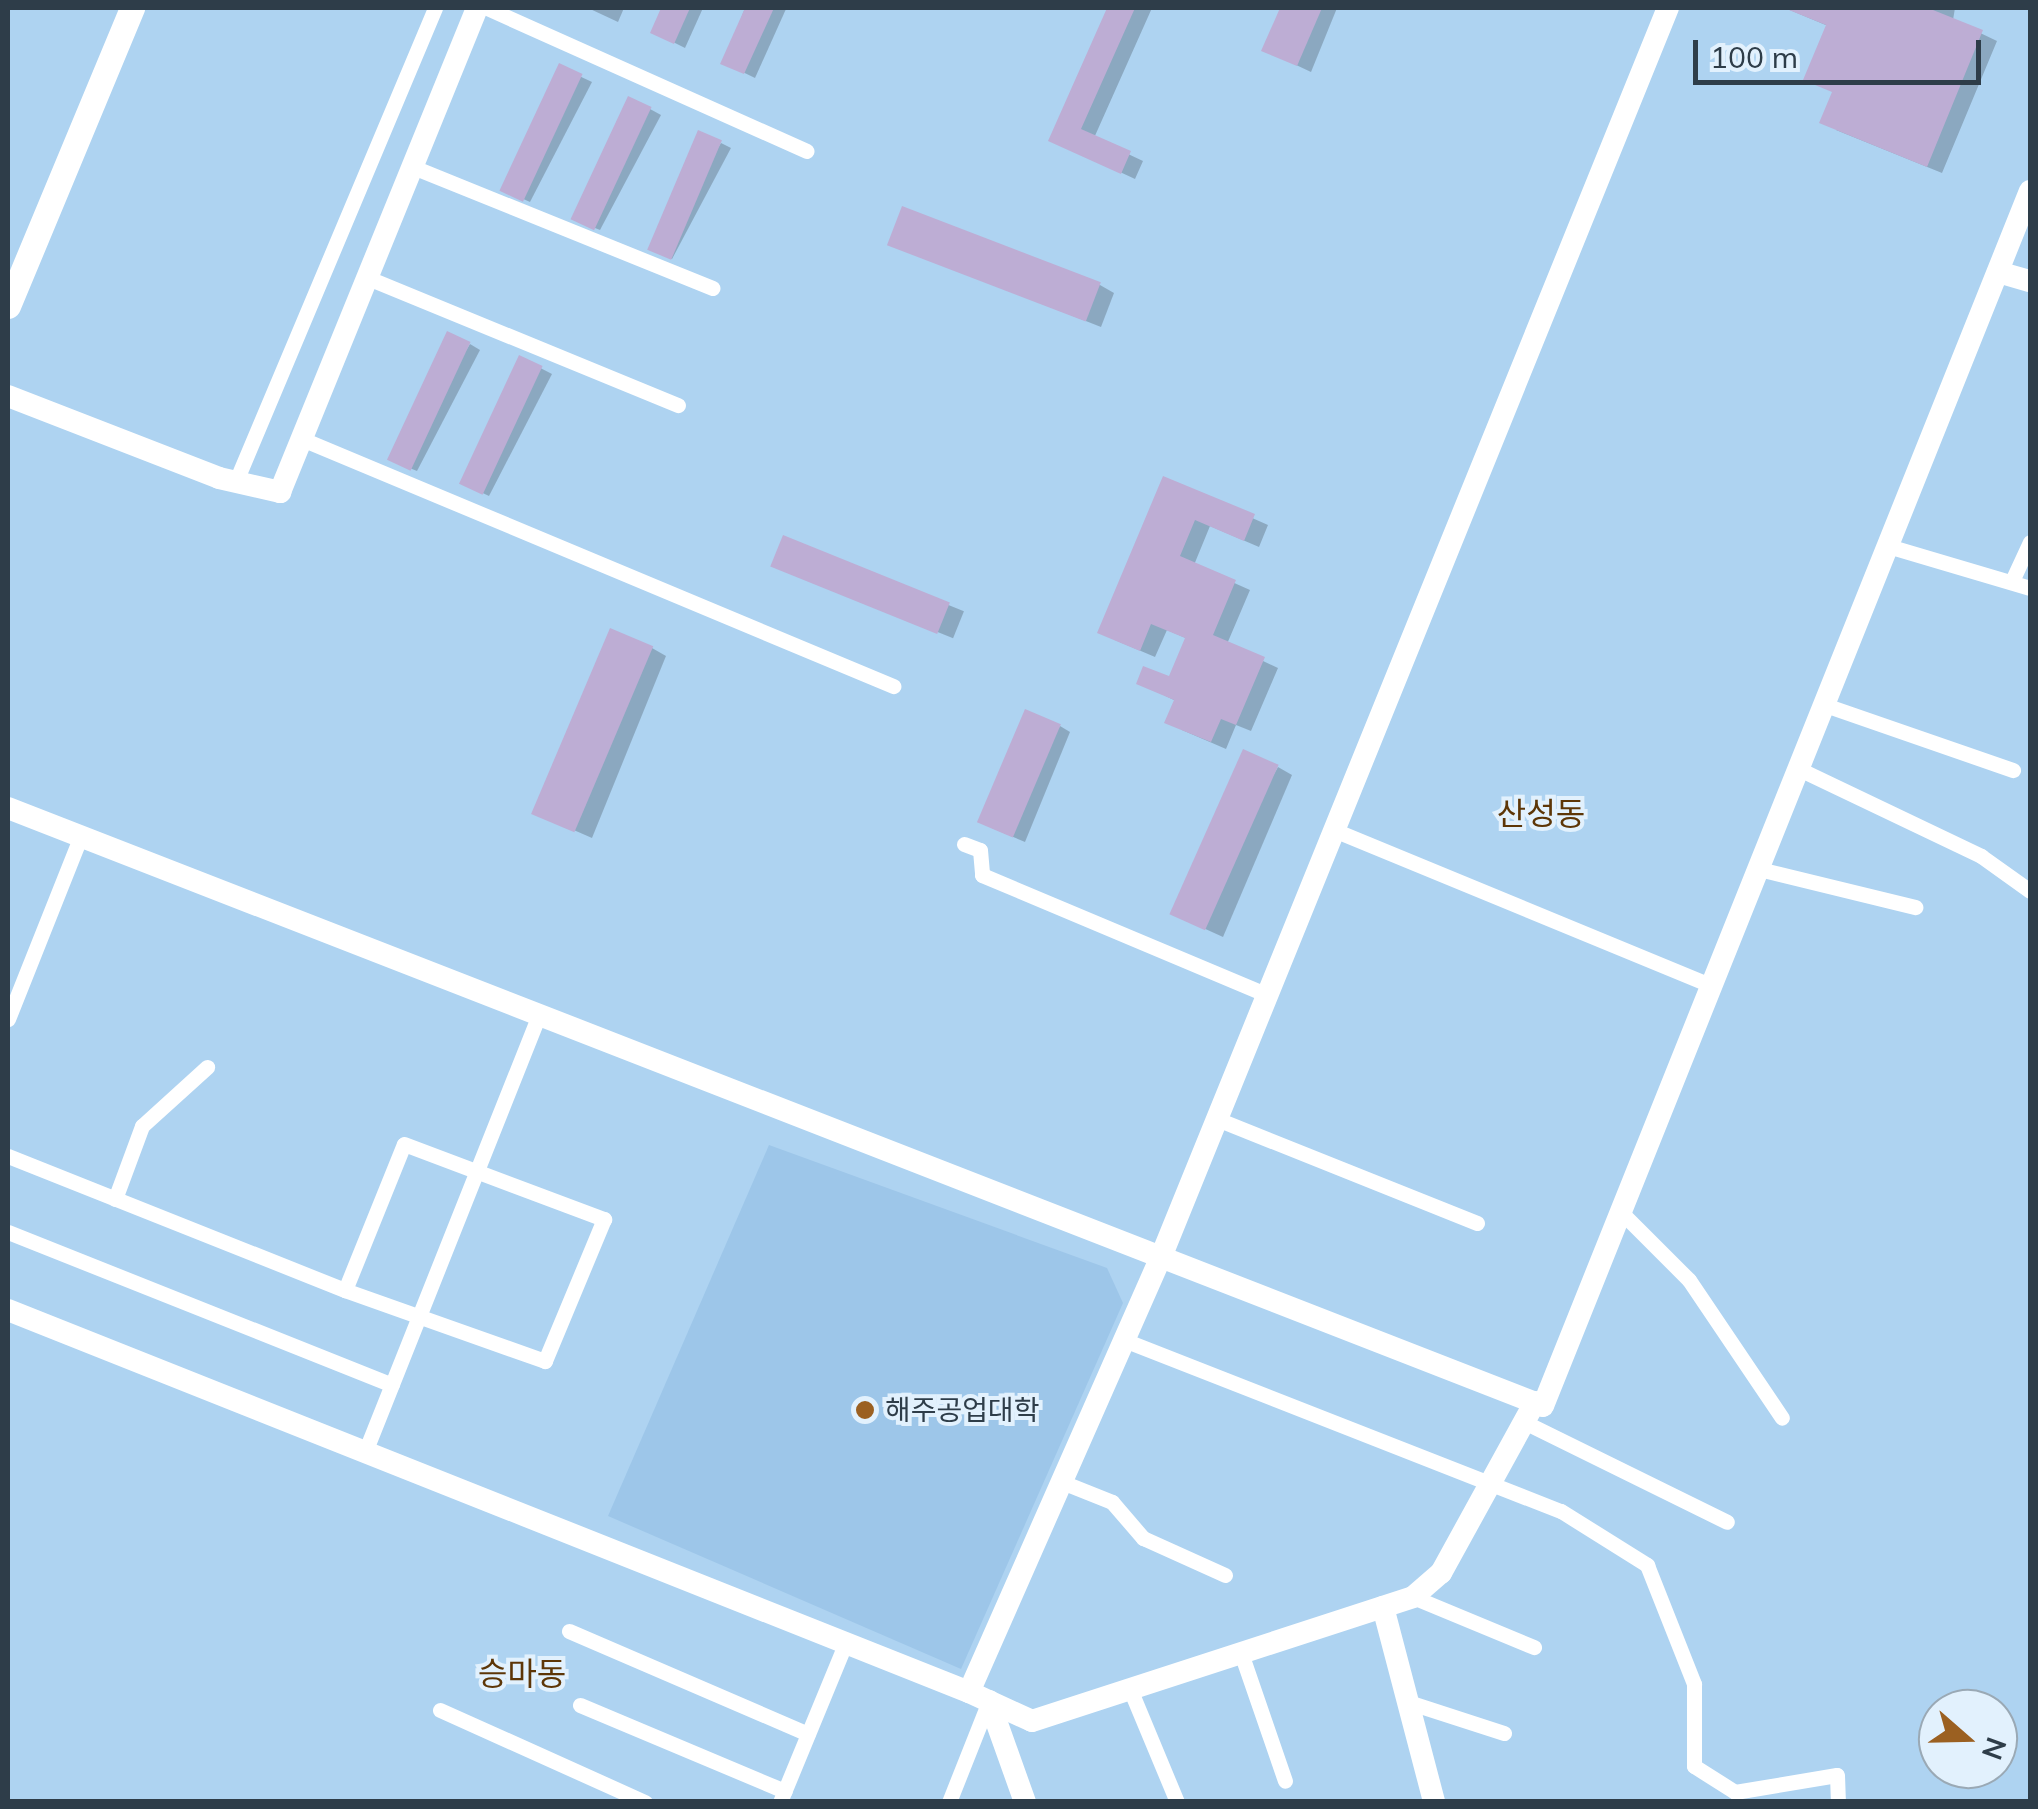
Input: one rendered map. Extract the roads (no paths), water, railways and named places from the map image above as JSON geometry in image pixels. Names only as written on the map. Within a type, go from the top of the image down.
[{"type":"main road","points":[[8,306],[132,8]]},
{"type":"street","points":[[236,482],[435,8]]},
{"type":"street","points":[[8,396],[236,482],[280,492],[477,8]]},
{"type":"street","points":[[487,8],[807,151]]},
{"type":"street","points":[[949,1802],[979,1696],[1062,1482],[1161,1257],[1668,8]]},
{"type":"street","points":[[413,167],[712,288]]},
{"type":"street","points":[[8,1310],[846,1642],[1032,1722],[1413,1597],[1441,1573],[1529,1412],[1544,1406],[2030,192]]},
{"type":"street","points":[[1998,272],[2030,281]]},
{"type":"street","points":[[368,278],[678,405]]},
{"type":"street","points":[[302,438],[893,686]]},
{"type":"street","points":[[2012,581],[2030,542]]},
{"type":"street","points":[[1888,546],[2030,588]]},
{"type":"street","points":[[1824,705],[2013,770]]},
{"type":"street","points":[[1799,769],[1981,856],[2030,891]]},
{"type":"street","points":[[8,808],[1161,1257],[1529,1412],[1727,1522]]},
{"type":"street","points":[[1334,830],[1712,986]]},
{"type":"street","points":[[8,1020],[81,836]]},
{"type":"street","points":[[964,844],[980,850],[982,875],[1267,995]]},
{"type":"street","points":[[1759,870],[1915,907]]},
{"type":"street","points":[[365,1452],[538,1014]]},
{"type":"street","points":[[115,1199],[142,1126],[207,1068]]},
{"type":"street","points":[[1217,1119],[1477,1223]]},
{"type":"street","points":[[8,1156],[345,1290],[546,1360],[604,1219],[404,1144],[345,1290]]},
{"type":"street","points":[[1621,1212],[1689,1280],[1782,1418]]},
{"type":"street","points":[[8,1232],[392,1384]]},
{"type":"street","points":[[1124,1340],[1491,1482],[1648,1564],[1694,1684],[1694,1766],[1735,1792],[1837,1775],[1838,1802]]},
{"type":"street","points":[[1062,1482],[1112,1502],[1143,1538],[1225,1575]]},
{"type":"street","points":[[1413,1597],[1534,1647]]},
{"type":"street","points":[[1383,1607],[1434,1802]]},
{"type":"street","points":[[569,1631],[808,1734]]},
{"type":"street","points":[[580,1706],[782,1796],[846,1642]]},
{"type":"street","points":[[1241,1653],[1285,1781]]},
{"type":"street","points":[[1130,1689],[1177,1802]]},
{"type":"street","points":[[979,1696],[1025,1802]]},
{"type":"street","points":[[1408,1702],[1504,1733]]},
{"type":"street","points":[[440,1710],[645,1802]]},
{"type":"place","name":"해주공업대학","points":[[865,1410]]},
{"type":"district","name":"산성동","points":[[1541,813]]},
{"type":"district","name":"승마동","points":[[522,1673]]}]
